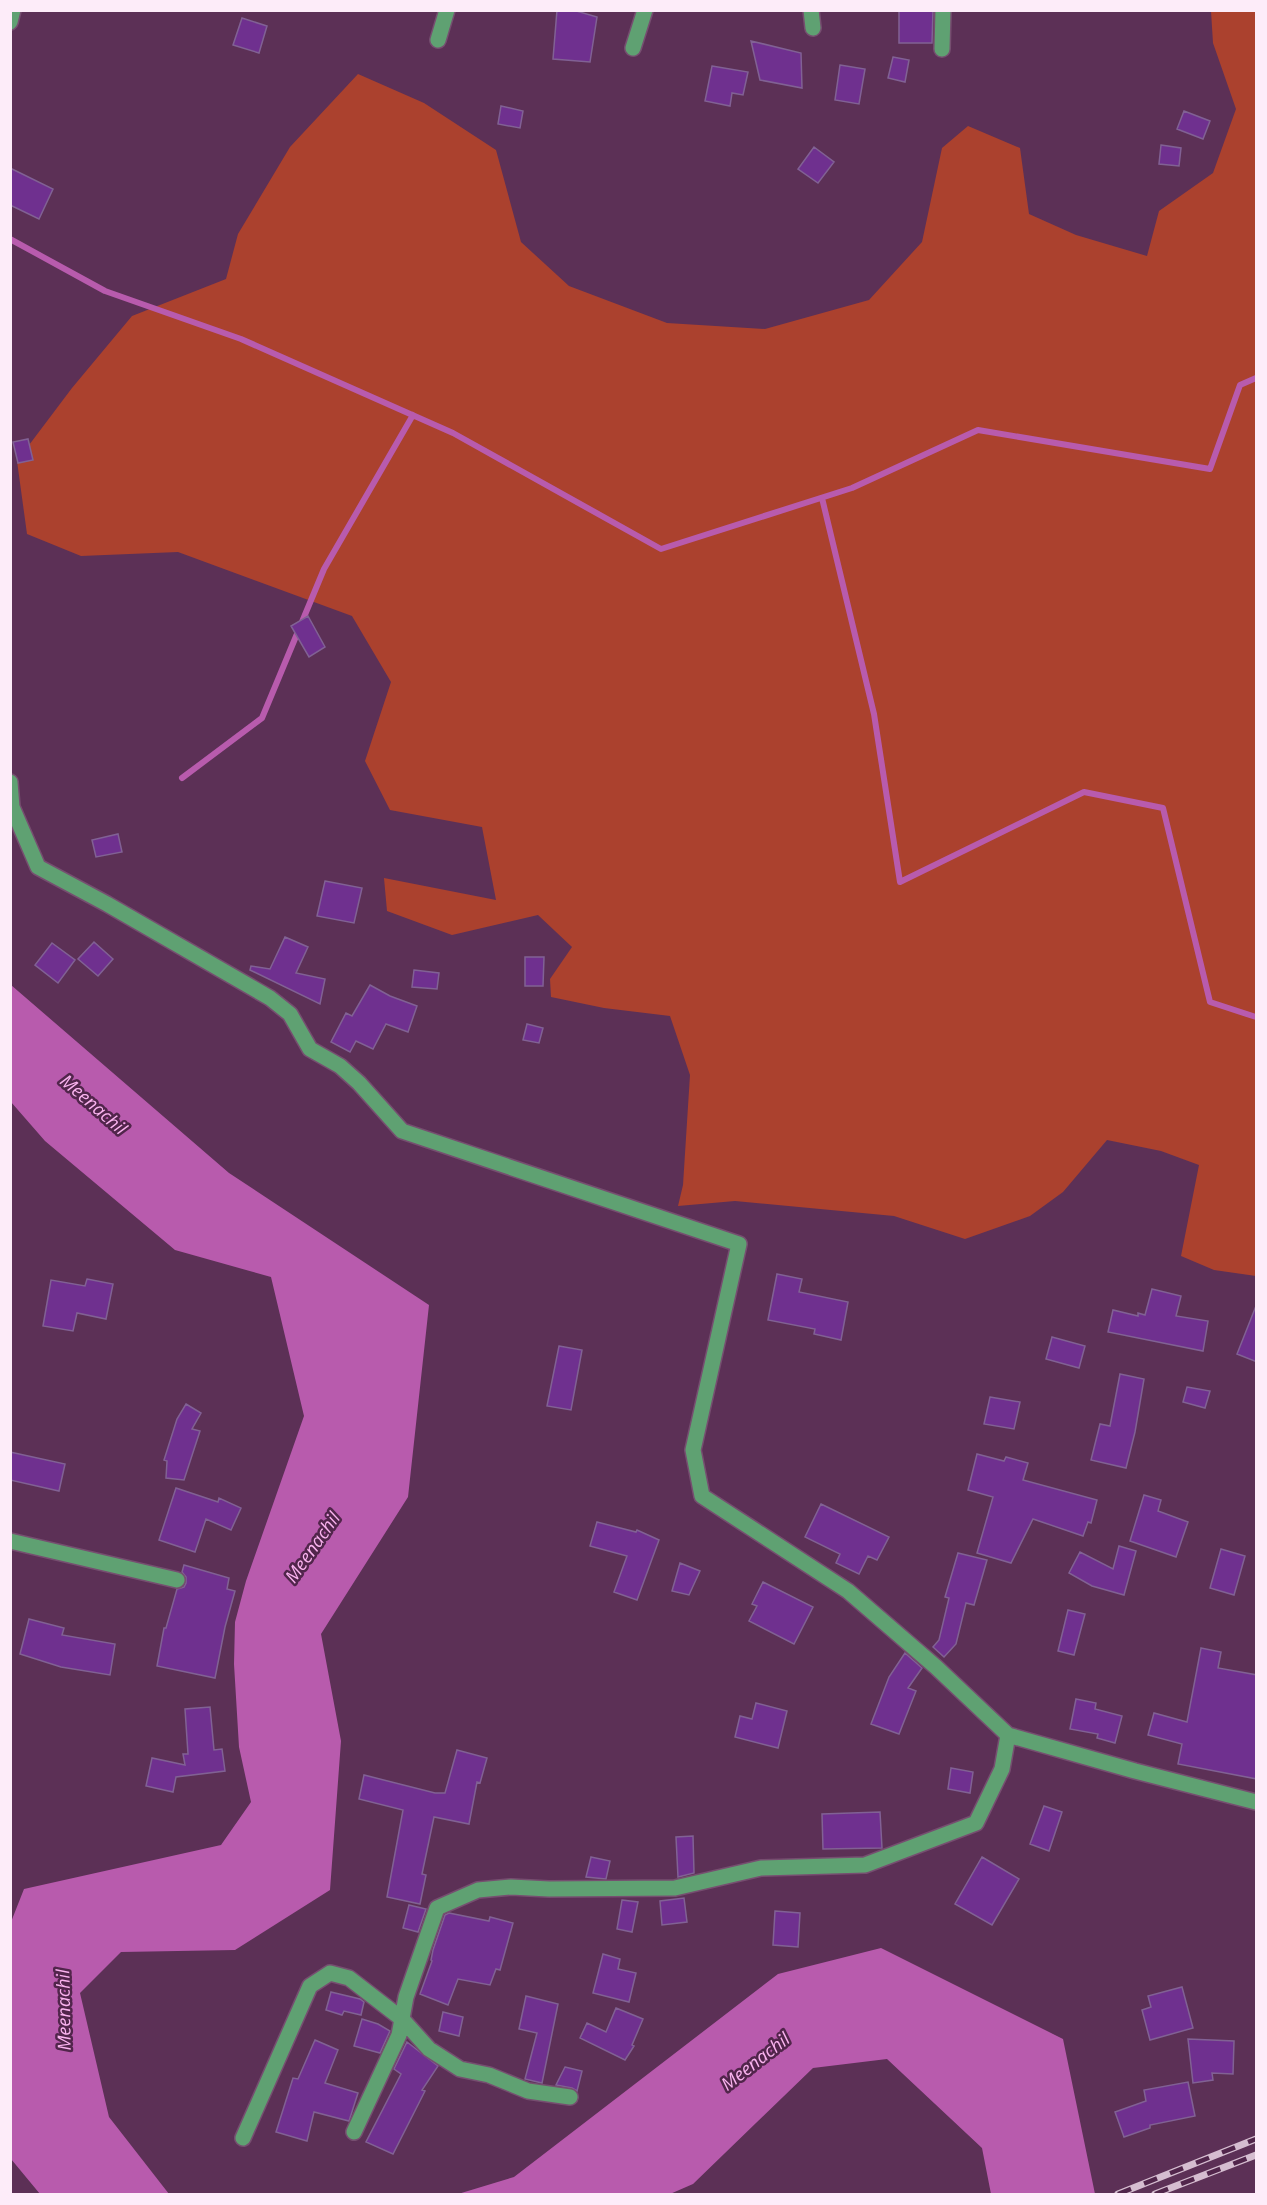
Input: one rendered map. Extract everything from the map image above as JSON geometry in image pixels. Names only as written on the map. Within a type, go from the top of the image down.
[{"type":"street","points":[[10,22],[13,10]]},
{"type":"street","points":[[438,40],[447,10]]},
{"type":"street","points":[[633,48],[645,10]]},
{"type":"street","points":[[811,10],[813,28]]},
{"type":"street","points":[[942,49],[943,10]]},
{"type":"street","points":[[10,782],[12,807],[38,867],[270,998],[290,1014],[310,1049],[340,1066],[359,1083],[402,1131],[740,1244],[693,1450],[702,1496],[848,1592],[936,1667],[1008,1735],[1257,1802]]},
{"type":"street","points":[[10,1541],[177,1580]]},
{"type":"street","points":[[354,2132],[399,2035],[406,1997],[437,1908],[478,1890],[511,1887],[675,1888],[761,1868],[865,1865],[976,1823],[1002,1769],[1008,1735]]},
{"type":"street","points":[[243,2138],[310,1986],[330,1973],[349,1978],[402,2019],[429,2049],[460,2068],[489,2075],[528,2091],[570,2097]]},
{"type":"shaded area","points":[[1211,11],[1256,11],[1256,1276],[1214,1270],[1181,1256],[1199,1165],[1161,1151],[1107,1140],[1063,1192],[1030,1216],[965,1239],[894,1216],[735,1201],[678,1206],[683,1185],[690,1075],[670,1016],[604,1008],[551,997],[550,979],[572,947],[538,915],[452,935],[387,911],[384,878],[496,900],[482,827],[390,810],[365,761],[391,682],[352,616],[178,552],[81,556],[27,534],[17,461],[72,388],[132,316],[226,279],[238,234],[290,147],[358,74],[424,103],[496,150],[521,242],[569,286],[667,323],[765,329],[869,300],[922,242],[942,148],[968,126],[1020,148],[1029,214],[1076,235],[1147,256],[1159,211],[1213,173],[1236,109],[1213,43]]},
{"type":"water","name":"Meenachil","points":[[11,985],[229,1173],[429,1305],[408,1497],[321,1634],[341,1741],[330,1890],[235,1950],[121,1952],[80,1993],[109,2117],[169,2194],[40,2194],[11,2159],[11,1922],[24,1889],[221,1845],[251,1802],[239,1747],[234,1664],[235,1622],[246,1581],[304,1416],[271,1277],[175,1250],[45,1141],[11,1102]]},
{"type":"water","name":"Meenachil","points":[[881,1948],[1063,2039],[1095,2194],[991,2194],[982,2148],[887,2059],[813,2068],[693,2184],[670,2194],[458,2194],[514,2177],[778,1974]]},
{"type":"building","points":[[557,10],[573,10],[597,17],[590,62],[553,59]]},
{"type":"building","points":[[899,10],[933,10],[932,43],[899,43]]},
{"type":"building","points":[[242,18],[267,26],[259,53],[233,45]]},
{"type":"building","points":[[751,41],[801,53],[802,88],[760,80]]},
{"type":"building","points":[[893,57],[909,60],[905,82],[888,78]]},
{"type":"building","points":[[840,65],[865,69],[859,104],[835,100]]},
{"type":"building","points":[[712,66],[748,72],[743,95],[732,93],[730,106],[705,101]]},
{"type":"building","points":[[501,106],[523,111],[520,128],[498,124]]},
{"type":"building","points":[[1184,111],[1210,121],[1203,139],[1177,129]]},
{"type":"building","points":[[1161,145],[1181,148],[1179,166],[1159,164]]},
{"type":"building","points":[[814,147],[834,162],[818,183],[798,169]]},
{"type":"building","points":[[10,168],[53,189],[39,219],[10,205]]},
{"type":"building","points":[[28,439],[33,460],[18,463],[13,442]]},
{"type":"building","points":[[308,616],[325,647],[309,657],[291,626]]},
{"type":"building","points":[[118,834],[122,852],[96,857],[92,840]]},
{"type":"building","points":[[325,881],[362,888],[354,923],[317,916]]},
{"type":"building","points":[[285,937],[308,947],[296,973],[325,979],[320,1004],[250,970],[251,966],[270,969]]},
{"type":"building","points":[[94,942],[113,959],[98,976],[78,959]]},
{"type":"building","points":[[52,943],[75,960],[58,983],[35,965]]},
{"type":"building","points":[[525,957],[544,957],[543,986],[525,986]]},
{"type":"building","points":[[414,970],[439,973],[437,989],[412,987]]},
{"type":"building","points":[[370,985],[390,996],[417,1006],[408,1032],[386,1024],[373,1049],[356,1041],[350,1052],[331,1042],[346,1013],[352,1016]]},
{"type":"building","points":[[527,1024],[543,1028],[539,1043],[523,1040]]},
{"type":"building","points":[[777,1274],[802,1279],[799,1292],[848,1302],[841,1340],[814,1334],[815,1329],[768,1320]]},
{"type":"building","points":[[87,1279],[113,1284],[106,1319],[77,1313],[73,1331],[43,1326],[51,1280],[85,1286]]},
{"type":"building","points":[[1152,1289],[1181,1296],[1176,1316],[1208,1321],[1203,1351],[1108,1332],[1113,1310],[1138,1316],[1138,1313],[1145,1315]]},
{"type":"building","points":[[1257,1306],[1257,1362],[1237,1354]]},
{"type":"building","points":[[1052,1337],[1085,1346],[1079,1368],[1046,1359]]},
{"type":"building","points":[[559,1346],[582,1350],[571,1410],[547,1406]]},
{"type":"building","points":[[1120,1374],[1144,1379],[1126,1468],[1091,1460],[1100,1424],[1110,1426]]},
{"type":"building","points":[[1187,1387],[1210,1391],[1205,1408],[1183,1402]]},
{"type":"building","points":[[990,1397],[1020,1402],[1014,1429],[984,1424]]},
{"type":"building","points":[[186,1404],[201,1413],[192,1429],[200,1431],[184,1480],[166,1478],[167,1461],[164,1460],[177,1419]]},
{"type":"building","points":[[10,1452],[65,1464],[59,1491],[10,1480]]},
{"type":"building","points":[[977,1454],[1004,1461],[1006,1457],[1028,1463],[1023,1480],[1097,1500],[1091,1523],[1088,1522],[1083,1536],[1033,1519],[1011,1563],[977,1553],[993,1497],[968,1490]]},
{"type":"building","points":[[176,1488],[218,1502],[219,1498],[241,1508],[231,1530],[206,1519],[195,1552],[159,1540]]},
{"type":"building","points":[[1144,1495],[1161,1500],[1158,1511],[1188,1522],[1176,1557],[1130,1541]]},
{"type":"building","points":[[821,1504],[889,1537],[877,1560],[868,1556],[859,1574],[836,1563],[840,1554],[805,1537]]},
{"type":"building","points":[[597,1522],[636,1532],[637,1530],[659,1540],[637,1600],[614,1592],[627,1556],[590,1546]]},
{"type":"building","points":[[1119,1546],[1136,1551],[1124,1595],[1092,1586],[1069,1573],[1080,1552],[1113,1569]]},
{"type":"building","points":[[1221,1549],[1245,1556],[1234,1595],[1210,1588]]},
{"type":"building","points":[[958,1553],[987,1560],[974,1605],[966,1603],[956,1644],[944,1657],[933,1647],[939,1640],[949,1598],[945,1597]]},
{"type":"building","points":[[680,1563],[700,1571],[689,1595],[672,1591]]},
{"type":"building","points":[[184,1565],[229,1578],[227,1589],[235,1591],[215,1678],[157,1666],[164,1628],[166,1628],[177,1589],[184,1587],[186,1583],[186,1577],[182,1572]]},
{"type":"building","points":[[763,1582],[813,1607],[794,1644],[749,1621],[757,1606],[752,1604]]},
{"type":"building","points":[[1068,1610],[1085,1614],[1074,1655],[1058,1651]]},
{"type":"building","points":[[29,1619],[64,1628],[62,1635],[115,1644],[110,1675],[61,1667],[20,1654]]},
{"type":"building","points":[[1201,1648],[1221,1652],[1218,1668],[1257,1675],[1257,1779],[1178,1764],[1182,1744],[1148,1735],[1154,1713],[1187,1722]]},
{"type":"building","points":[[905,1653],[922,1668],[908,1688],[916,1691],[899,1734],[871,1724],[889,1677]]},
{"type":"building","points":[[1076,1699],[1096,1703],[1095,1709],[1122,1716],[1115,1743],[1097,1738],[1098,1734],[1070,1729]]},
{"type":"building","points":[[756,1703],[787,1711],[778,1748],[735,1737],[740,1716],[752,1719]]},
{"type":"building","points":[[210,1707],[214,1750],[222,1749],[225,1771],[176,1777],[173,1792],[146,1786],[152,1758],[185,1765],[183,1754],[188,1754],[185,1709]]},
{"type":"building","points":[[457,1750],[487,1758],[480,1783],[477,1782],[469,1824],[434,1817],[422,1874],[426,1875],[420,1904],[387,1897],[403,1810],[359,1799],[364,1775],[435,1793],[445,1793]]},
{"type":"building","points":[[951,1768],[973,1772],[970,1793],[948,1789]]},
{"type":"building","points":[[1044,1806],[1062,1812],[1049,1851],[1030,1844]]},
{"type":"building","points":[[880,1812],[882,1848],[823,1849],[822,1814]]},
{"type":"building","points":[[693,1836],[694,1873],[678,1877],[676,1837]]},
{"type":"building","points":[[591,1857],[610,1861],[606,1879],[586,1877]]},
{"type":"building","points":[[982,1857],[1019,1879],[992,1925],[955,1904]]},
{"type":"building","points":[[684,1898],[687,1922],[662,1925],[660,1901]]},
{"type":"building","points":[[622,1900],[638,1902],[632,1932],[617,1929]]},
{"type":"building","points":[[409,1905],[426,1909],[418,1932],[403,1928]]},
{"type":"building","points":[[775,1911],[800,1913],[798,1947],[773,1945]]},
{"type":"building","points":[[449,1913],[489,1921],[490,1917],[513,1923],[500,1970],[496,1969],[490,1985],[458,1979],[448,2005],[420,1994],[445,1915]]},
{"type":"building","points":[[603,1954],[620,1959],[618,1969],[636,1973],[629,2002],[593,1993]]},
{"type":"building","points":[[1182,1987],[1193,2028],[1150,2040],[1142,2010],[1151,2007],[1148,1996]]},
{"type":"building","points":[[331,1992],[364,2002],[361,2015],[344,2011],[342,2015],[326,2010]]},
{"type":"building","points":[[526,1996],[558,2004],[542,2083],[525,2079],[537,2033],[519,2029]]},
{"type":"building","points":[[616,2008],[643,2019],[632,2045],[634,2046],[625,2060],[580,2038],[587,2023],[606,2032]]},
{"type":"building","points":[[443,2012],[463,2017],[459,2036],[439,2031]]},
{"type":"building","points":[[362,2019],[390,2031],[380,2053],[354,2046]]},
{"type":"building","points":[[1188,2039],[1234,2041],[1233,2074],[1212,2073],[1213,2080],[1193,2083]]},
{"type":"building","points":[[315,2040],[338,2050],[325,2083],[358,2093],[349,2121],[314,2112],[307,2141],[276,2132],[293,2078],[298,2079]]},
{"type":"building","points":[[407,2042],[438,2066],[422,2090],[425,2091],[393,2154],[366,2142],[401,2074],[394,2069]]},
{"type":"building","points":[[565,2067],[582,2071],[577,2091],[556,2085]]},
{"type":"building","points":[[1188,2082],[1195,2116],[1150,2125],[1150,2128],[1124,2137],[1115,2112],[1146,2101],[1144,2090]]},
{"type":"waterway","points":[[10,239],[105,291],[241,339],[453,433],[661,549],[852,488],[978,430],[1210,469],[1240,385],[1256,378]]},
{"type":"waterway","points":[[182,778],[262,718],[324,569],[413,415]]},
{"type":"waterway","points":[[822,498],[874,714],[900,882],[1084,792],[1163,808],[1210,1002],[1256,1017]]},
{"type":"railway","points":[[1118,2194],[1256,2139]]},
{"type":"railway","points":[[1155,2194],[1256,2155]]}]
